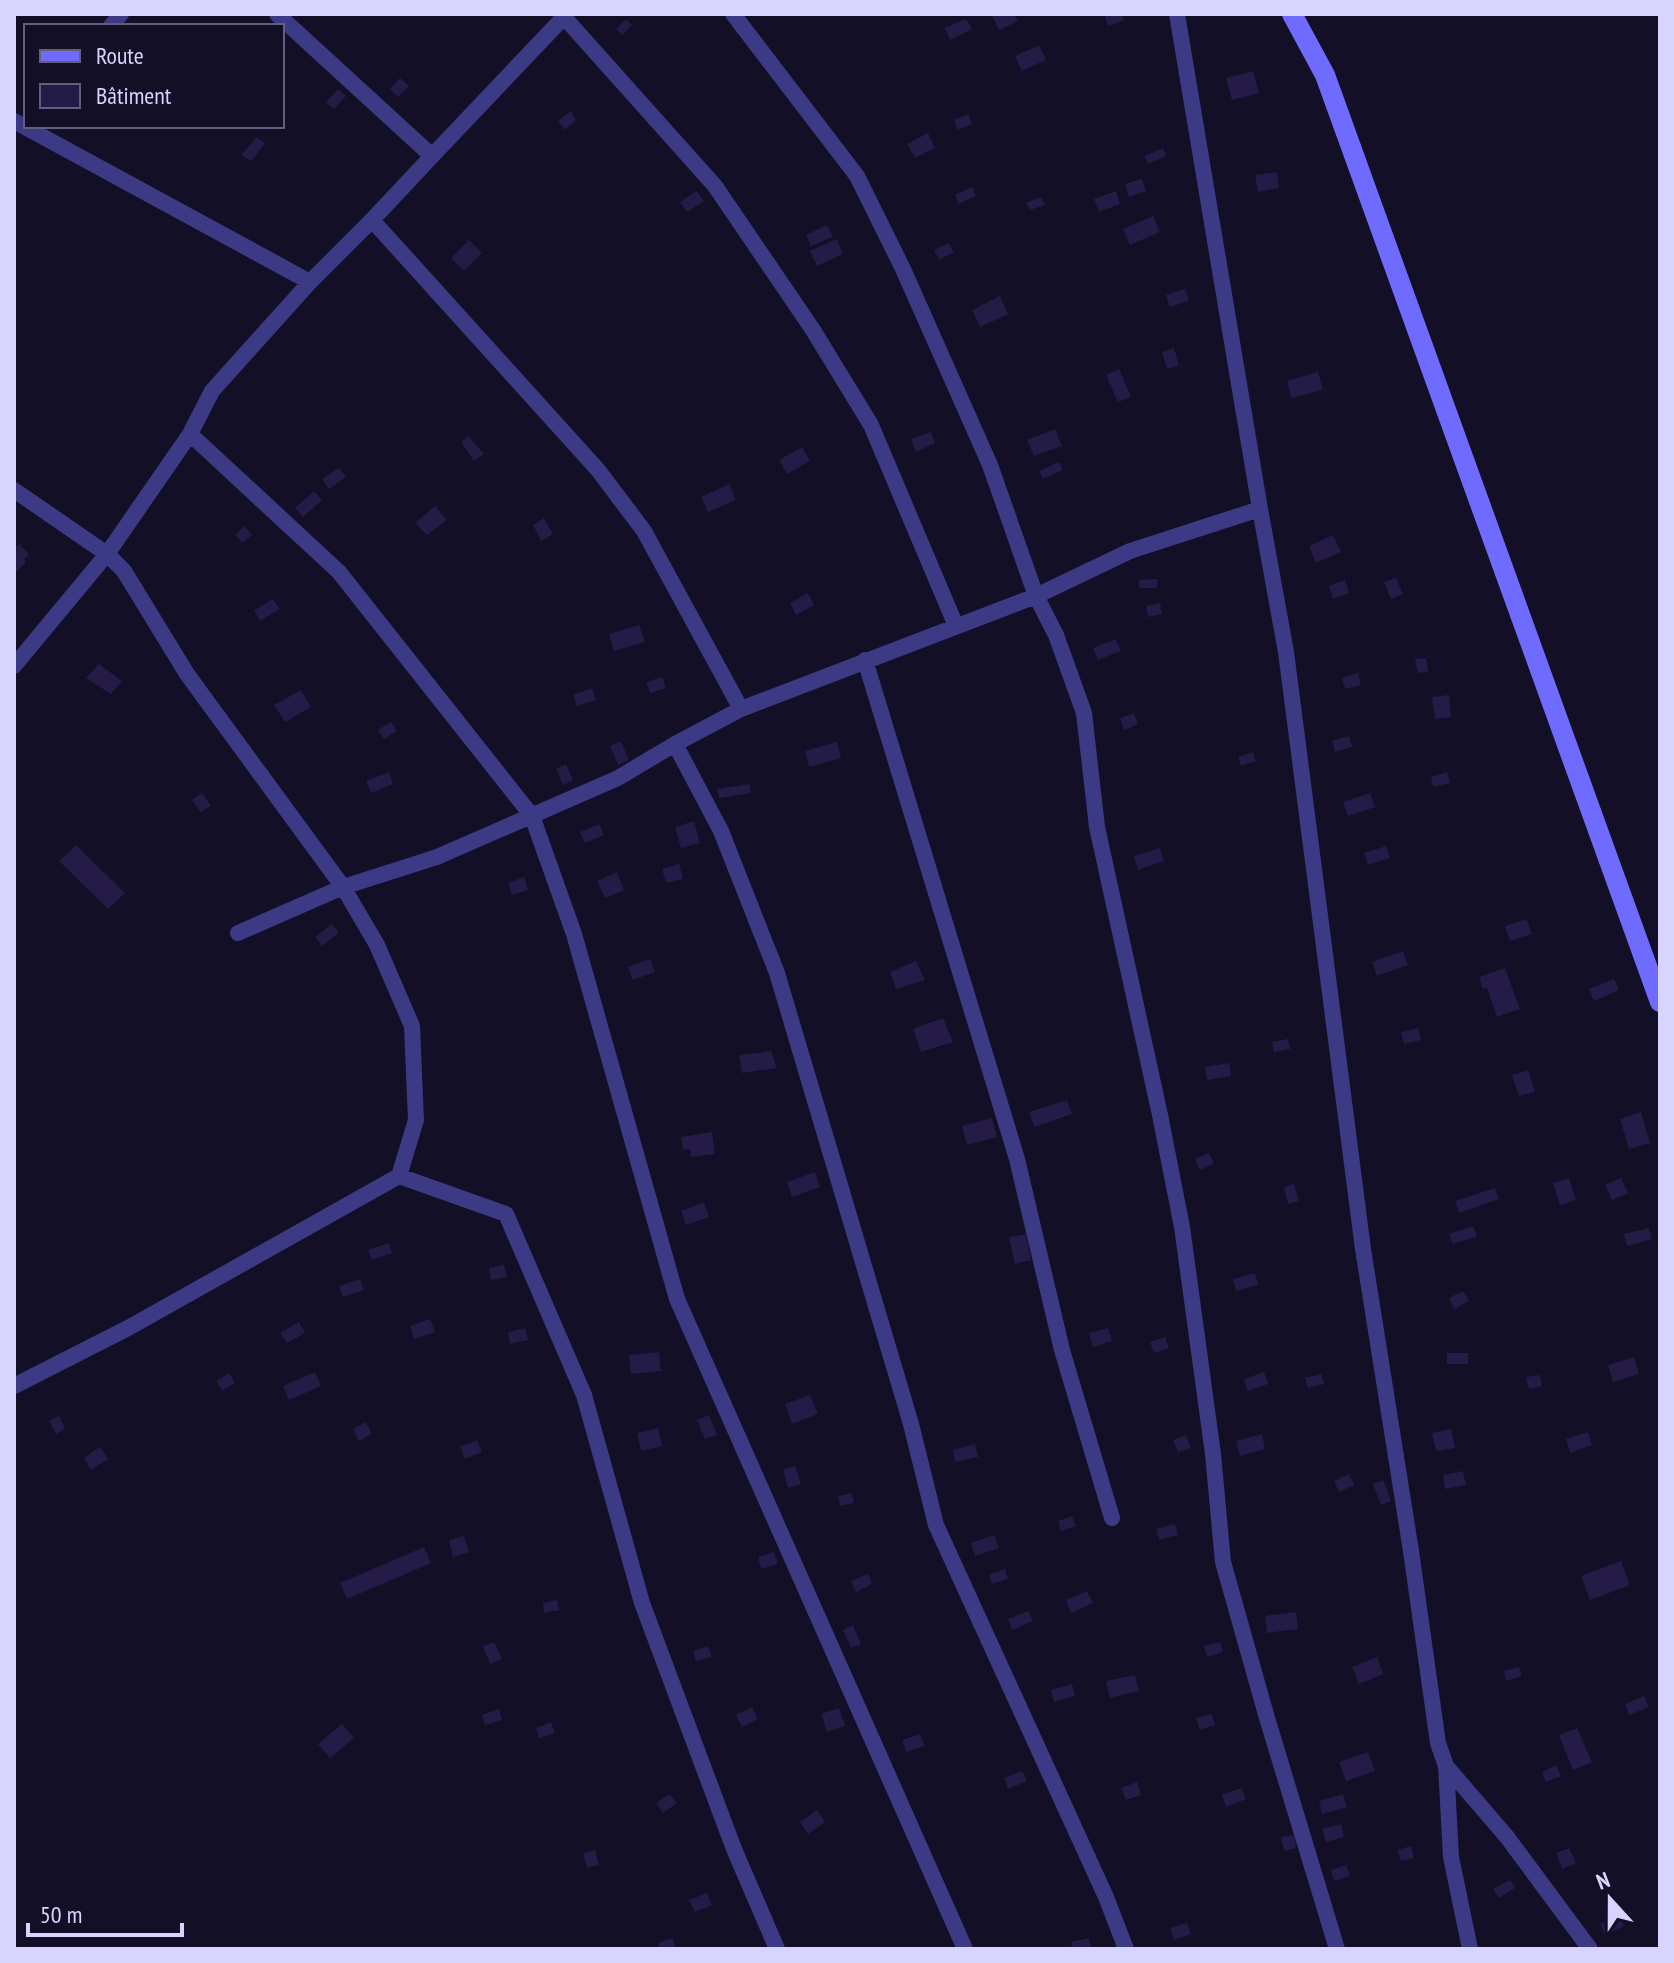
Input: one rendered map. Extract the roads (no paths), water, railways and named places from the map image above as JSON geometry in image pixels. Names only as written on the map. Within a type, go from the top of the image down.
[{"type":"main road","points":[[1292,14],[1325,75],[1660,1002]]},
{"type":"street","points":[[277,14],[432,156]]},
{"type":"street","points":[[733,14],[857,176],[903,269],[990,465],[1036,596],[1056,635],[1084,713],[1097,827],[1182,1227],[1213,1454],[1223,1562],[1337,1949]]},
{"type":"street","points":[[1177,14],[1286,652],[1363,1249],[1438,1743],[1446,1766],[1451,1857],[1470,1949]]},
{"type":"street","points":[[14,666],[107,554],[190,434],[212,391],[310,282],[563,15],[715,186],[813,330],[871,425],[956,626]]},
{"type":"street","points":[[51,133],[310,282]]},
{"type":"street","points":[[372,220],[588,458],[635,519],[741,709]]},
{"type":"street","points":[[190,434],[339,572],[532,816],[574,934],[677,1299],[965,1949]]},
{"type":"street","points":[[14,490],[107,554],[124,571],[187,674],[343,887],[377,945],[412,1026],[416,1120],[399,1176],[128,1328],[14,1386]]},
{"type":"street","points":[[238,933],[343,887],[437,857],[618,778],[741,709],[1036,596],[1130,551],[1260,509]]},
{"type":"street","points":[[865,660],[1017,1159],[1062,1350],[1112,1518]]},
{"type":"street","points":[[675,744],[721,831],[777,973],[911,1424],[936,1525],[1106,1897],[1126,1949]]},
{"type":"street","points":[[399,1176],[506,1214],[584,1395],[642,1603],[734,1849],[777,1949]]},
{"type":"street","points":[[1446,1766],[1507,1837],[1590,1949]]}]
